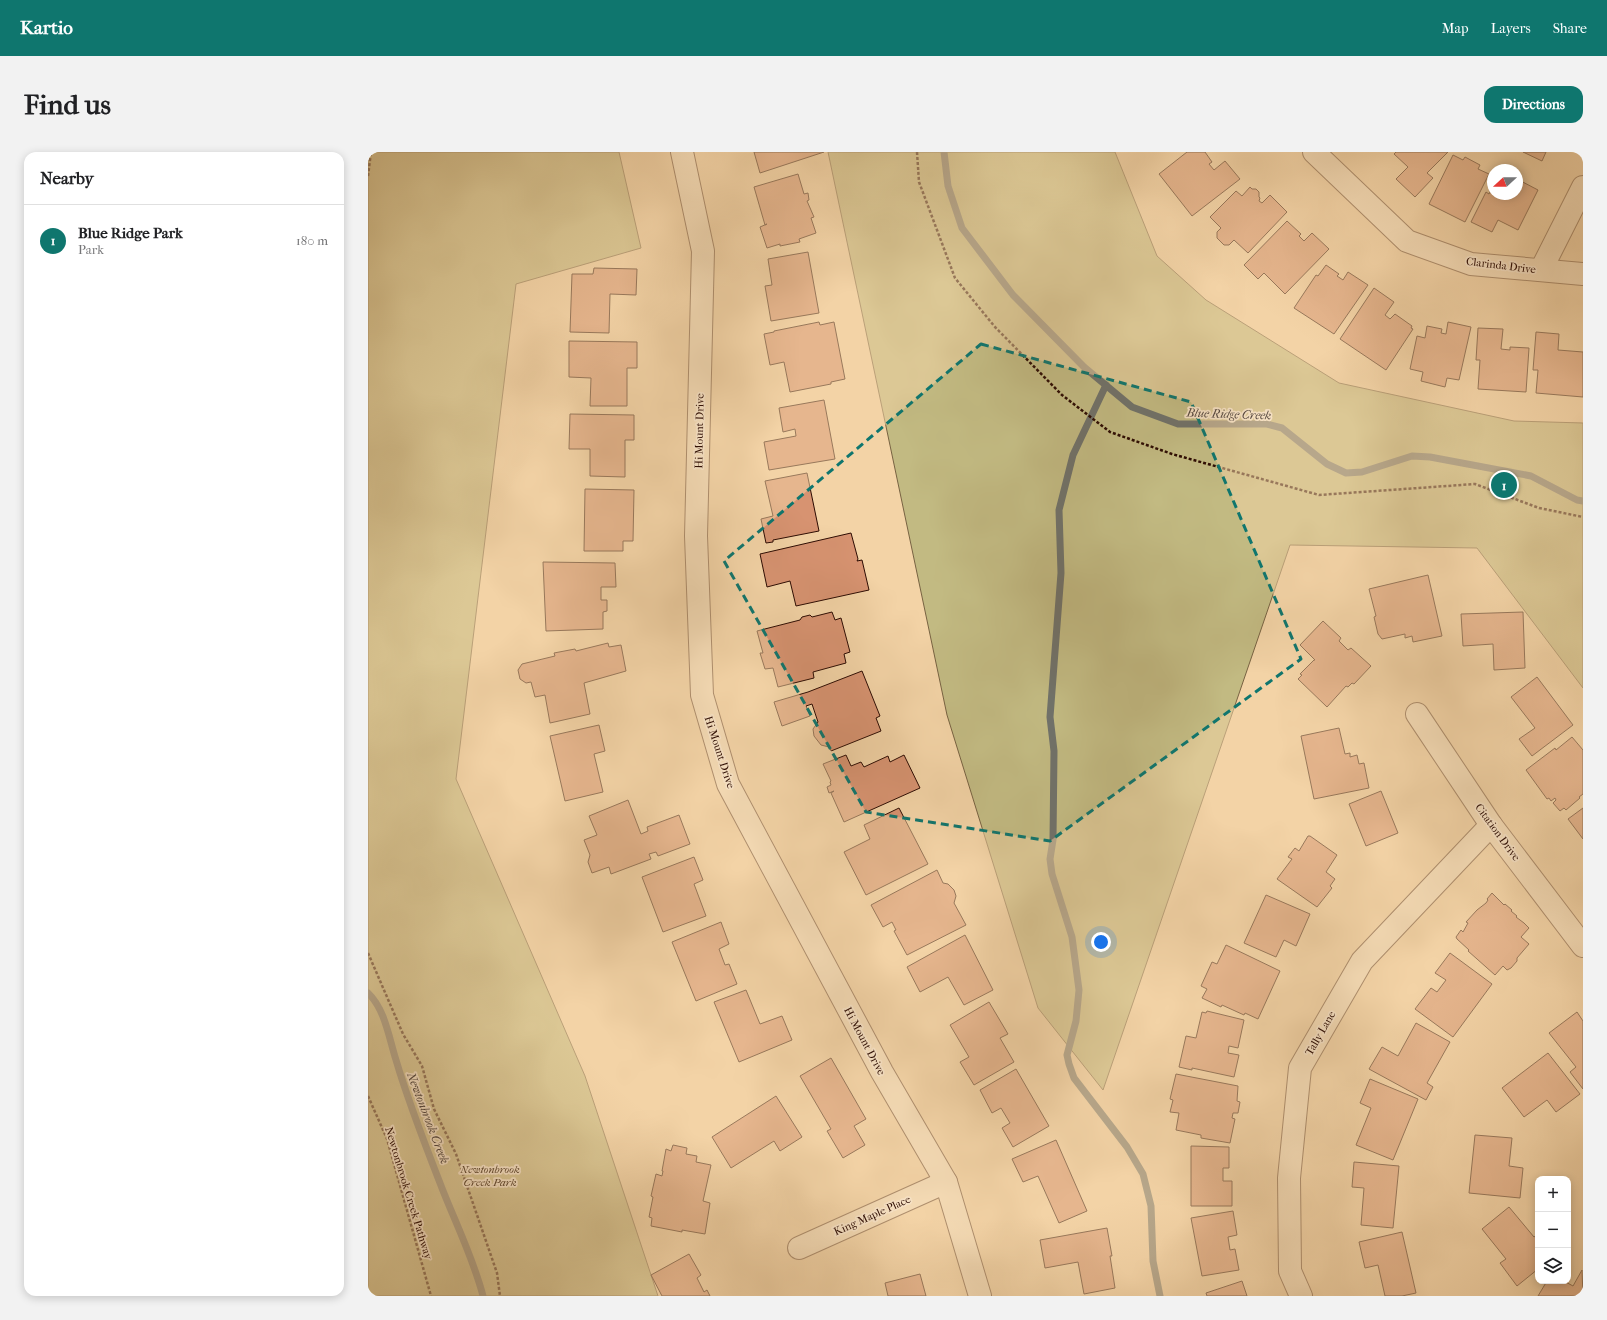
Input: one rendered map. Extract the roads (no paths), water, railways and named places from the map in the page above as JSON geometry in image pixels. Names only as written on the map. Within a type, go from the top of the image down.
[{"type":"street","name":"Hi Mount Drive","points":[[682,152],[703,251],[696,536],[702,695],[728,784],[882,1072],[946,1182],[980,1296]]},
{"type":"street","name":"Clarinda Drive","points":[[1314,152],[1407,241],[1471,264],[1583,274]]},
{"type":"street","points":[[1541,270],[1583,187]]},
{"type":"street","name":"Citation Drive","points":[[1417,714],[1491,825],[1583,946]]},
{"type":"street","name":"Tally Lane","points":[[1301,1296],[1290,1271],[1289,1178],[1300,1068],[1362,961],[1491,825]]},
{"type":"street","name":"King Maple Place","points":[[799,1248],[946,1182]]},
{"type":"waterway","name":"Blue Ridge Creek","points":[[944,152],[948,186],[962,228],[1013,295],[1084,367],[1132,407],[1178,424],[1267,424],[1282,428],[1327,464],[1346,473],[1362,472],[1412,456],[1430,457],[1531,476],[1577,500],[1583,501]]},
{"type":"waterway","points":[[1106,385],[1073,455],[1059,510],[1061,573],[1050,717],[1054,751],[1053,840],[1050,859],[1052,874],[1072,937],[1079,990],[1076,1021],[1067,1055],[1069,1064],[1074,1078],[1127,1147],[1143,1174],[1151,1206],[1153,1261],[1160,1296]]},
{"type":"waterway","name":"Newtonbrook Creek","points":[[368,993],[379,1007],[389,1033],[401,1075],[422,1137],[445,1197],[469,1253],[483,1296]]},
{"type":"place","name":"Blue Ridge Park","points":[[1504,485]]},
{"type":"park label","name":"Newtonbrook Creek Park","points":[[490,1175]]}]
